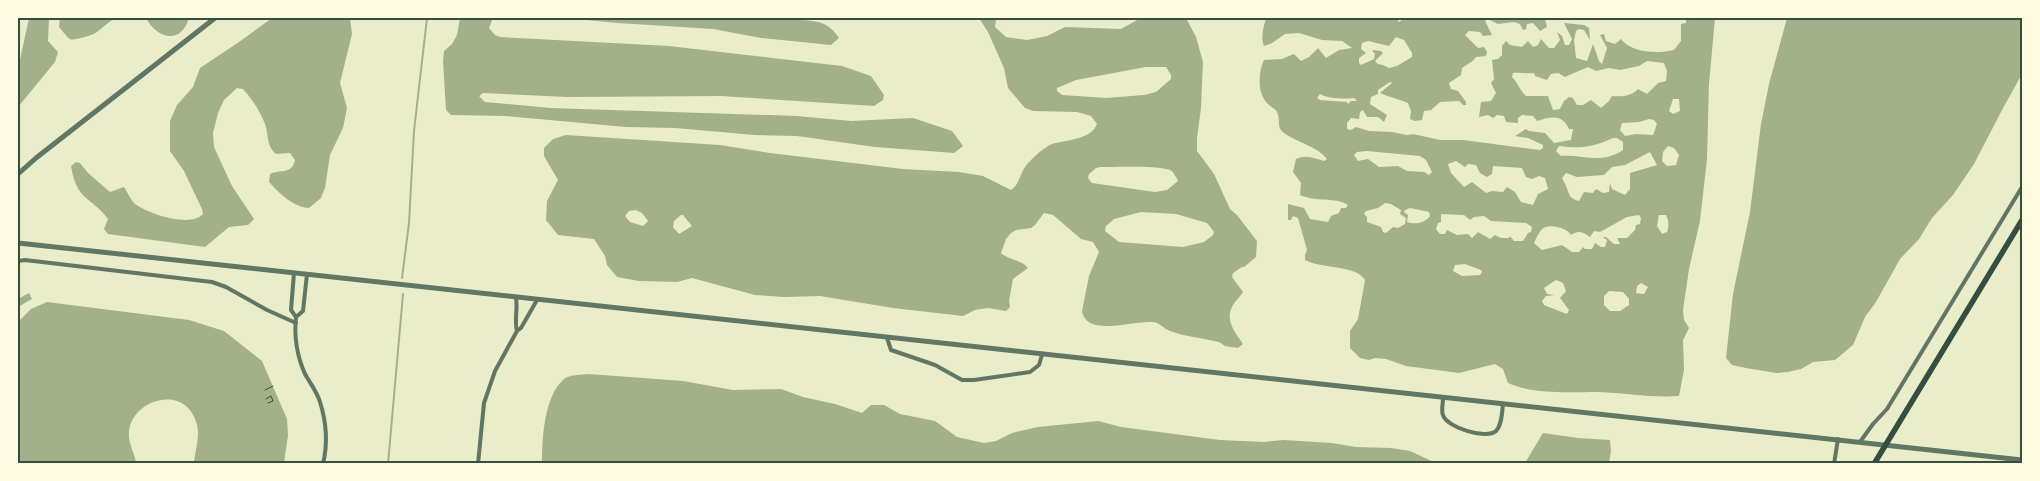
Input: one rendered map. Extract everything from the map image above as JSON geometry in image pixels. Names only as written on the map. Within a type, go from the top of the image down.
[{"type":"main road","points":[[1874,464],[2022,220]]},
{"type":"street","points":[[18,174],[215,18]]},
{"type":"street","points":[[1860,442],[1887,409],[2022,187]]},
{"type":"street","points":[[18,243],[1443,399],[1838,439],[2022,460]]},
{"type":"street","points":[[18,261],[25,260],[212,282],[226,286],[267,310],[296,323]]},
{"type":"street","points":[[294,273],[291,310],[296,316],[298,351],[304,371],[319,400],[325,420],[326,441],[322,464]]},
{"type":"street","points":[[296,316],[303,311],[306,274]]},
{"type":"street","points":[[292,297],[304,298]]},
{"type":"street","points":[[516,298],[518,308],[515,325],[517,332]]},
{"type":"street","points":[[478,464],[484,403],[495,371],[537,300]]},
{"type":"street","points":[[887,338],[891,350],[936,365],[962,380],[979,380],[1030,372],[1039,365],[1042,355]]},
{"type":"street","points":[[1443,399],[1442,414],[1444,418],[1453,424],[1480,435],[1492,433],[1498,429],[1503,404]]},
{"type":"street","points":[[1834,464],[1838,439]]},
{"type":"path","points":[[265,390],[272,386]]},
{"type":"path","points":[[266,399],[271,396],[273,401],[268,403]]},
{"type":"shaded area","points":[[29,18],[49,18],[48,41],[58,52],[55,62],[18,107],[18,69]]},
{"type":"shaded area","points":[[60,18],[119,18],[111,21],[91,35],[72,40],[59,27]]},
{"type":"shaded area","points":[[146,18],[189,18],[185,27],[180,32],[169,36],[156,31]]},
{"type":"shaded area","points":[[272,18],[350,18],[352,34],[340,83],[347,108],[343,128],[330,155],[325,188],[321,198],[309,208],[303,207],[287,199],[269,182],[270,174],[288,170],[295,160],[290,153],[276,154],[273,151],[269,144],[265,124],[253,101],[243,89],[237,88],[224,100],[218,113],[213,133],[214,147],[232,186],[254,219],[248,225],[229,227],[205,247],[108,234],[104,229],[108,219],[81,192],[77,186],[71,166],[76,162],[80,163],[88,173],[110,192],[124,187],[135,204],[150,212],[179,220],[197,218],[203,214],[184,171],[170,151],[170,121],[177,105],[193,87],[200,68]]},
{"type":"shaded area","points":[[460,18],[493,18],[489,28],[495,35],[500,37],[669,46],[842,66],[871,76],[884,95],[883,100],[874,106],[721,96],[568,97],[483,93],[479,96],[485,102],[551,108],[797,116],[851,121],[913,118],[952,131],[963,146],[954,153],[875,147],[797,136],[755,135],[675,128],[626,127],[505,116],[451,115],[446,110],[443,61],[444,51],[452,44],[457,35]]},
{"type":"shaded area","points":[[565,18],[790,18],[823,24],[834,31],[839,38],[831,45],[761,38],[713,29]]},
{"type":"shaded area","points":[[979,18],[999,18],[996,20],[995,27],[1006,37],[1027,40],[1047,36],[1065,27],[1121,29],[1138,18],[1186,18],[1196,37],[1203,62],[1197,151],[1214,174],[1230,209],[1257,241],[1256,257],[1233,273],[1232,277],[1243,292],[1232,308],[1230,319],[1233,329],[1243,344],[1238,348],[1225,346],[1219,342],[1170,331],[1157,323],[1103,326],[1086,320],[1082,311],[1089,276],[1099,252],[1093,242],[1081,239],[1053,215],[1044,213],[1031,228],[1016,230],[1006,239],[1001,253],[1028,268],[1013,279],[1009,301],[1010,307],[1006,311],[988,308],[975,310],[963,316],[893,308],[820,296],[784,297],[755,295],[692,278],[677,282],[639,281],[617,277],[607,265],[605,256],[594,239],[558,235],[546,220],[547,201],[558,180],[544,156],[544,148],[553,139],[566,135],[720,145],[903,169],[959,172],[983,176],[1011,190],[1018,182],[1025,167],[1041,151],[1052,144],[1084,136],[1094,129],[1097,124],[1091,116],[1077,112],[1033,111],[1025,108],[1008,88],[1004,68],[988,32]],"holes":[[[1146,67],[1166,67],[1171,75],[1171,79],[1156,92],[1144,95],[1106,98],[1062,95],[1057,91],[1057,88],[1076,80]],[[1138,167],[1167,169],[1172,171],[1178,181],[1167,190],[1155,192],[1092,183],[1088,178],[1089,174],[1096,168]],[[636,210],[642,213],[648,221],[643,226],[630,222],[625,216],[629,211]],[[1141,212],[1176,214],[1207,223],[1214,232],[1204,242],[1183,247],[1119,242],[1105,231],[1106,226],[1114,219]],[[681,215],[692,226],[679,234],[673,227],[674,221]]]},
{"type":"shaded area","points":[[1266,18],[1398,18],[1398,22],[1402,18],[1545,19],[1547,27],[1540,31],[1533,23],[1527,24],[1526,29],[1523,30],[1520,24],[1514,22],[1498,24],[1488,19],[1485,21],[1492,35],[1483,36],[1480,32],[1469,31],[1465,35],[1478,48],[1484,47],[1487,52],[1486,56],[1476,57],[1462,68],[1461,75],[1449,83],[1451,89],[1458,91],[1466,105],[1459,101],[1440,102],[1431,110],[1424,111],[1422,120],[1415,121],[1410,119],[1411,111],[1408,103],[1380,93],[1392,83],[1390,82],[1378,90],[1378,94],[1371,97],[1370,104],[1387,115],[1384,122],[1378,117],[1367,117],[1363,110],[1360,112],[1359,119],[1351,118],[1347,123],[1347,129],[1351,130],[1356,127],[1369,131],[1413,134],[1440,140],[1463,140],[1540,150],[1543,148],[1543,145],[1528,138],[1515,136],[1526,129],[1545,133],[1554,143],[1571,140],[1573,129],[1569,129],[1563,120],[1559,118],[1546,118],[1537,121],[1533,116],[1522,115],[1518,118],[1518,123],[1506,122],[1504,116],[1497,115],[1493,118],[1488,115],[1479,117],[1481,102],[1491,101],[1496,93],[1491,83],[1494,79],[1492,60],[1498,59],[1502,55],[1502,46],[1506,41],[1510,45],[1522,47],[1528,41],[1533,47],[1538,45],[1541,39],[1549,48],[1554,48],[1560,40],[1557,32],[1562,36],[1565,45],[1569,45],[1572,39],[1564,23],[1584,25],[1589,28],[1590,40],[1584,30],[1579,29],[1576,31],[1574,40],[1576,58],[1587,61],[1593,44],[1599,61],[1602,64],[1607,48],[1600,35],[1604,34],[1606,41],[1615,44],[1621,39],[1625,44],[1638,50],[1668,51],[1674,50],[1681,41],[1681,24],[1686,23],[1686,18],[1715,18],[1709,84],[1707,159],[1700,221],[1689,269],[1683,310],[1684,320],[1689,328],[1683,340],[1684,370],[1679,396],[1541,391],[1518,387],[1508,383],[1503,369],[1495,364],[1459,373],[1406,366],[1386,359],[1375,358],[1369,360],[1360,358],[1350,348],[1350,331],[1358,319],[1365,280],[1361,275],[1347,269],[1320,265],[1305,260],[1307,250],[1298,218],[1293,216],[1291,220],[1288,220],[1288,204],[1304,208],[1310,219],[1328,222],[1331,216],[1339,213],[1341,208],[1346,208],[1348,205],[1338,201],[1300,195],[1301,183],[1293,172],[1296,159],[1307,157],[1324,161],[1327,159],[1318,151],[1282,131],[1277,113],[1264,100],[1260,89],[1264,60],[1282,59],[1294,54],[1301,61],[1309,57],[1318,48],[1326,58],[1339,50],[1352,48],[1342,41],[1322,40],[1299,33],[1285,34],[1264,46],[1262,35]],"holes":[[[1396,37],[1404,40],[1412,53],[1412,57],[1397,66],[1389,68],[1375,61],[1383,53],[1372,50],[1375,54],[1374,59],[1361,65],[1359,58],[1366,53],[1361,49],[1362,43],[1368,41],[1389,46]],[[1647,61],[1664,63],[1667,71],[1666,81],[1658,83],[1647,94],[1638,89],[1626,95],[1612,96],[1601,108],[1591,100],[1583,105],[1577,105],[1573,98],[1569,97],[1564,101],[1560,109],[1553,110],[1548,96],[1526,96],[1512,77],[1513,73],[1534,73],[1535,76],[1547,80],[1551,74],[1558,73],[1565,77],[1588,67],[1596,71],[1609,68],[1620,70],[1639,66]],[[1320,94],[1332,98],[1354,98],[1357,101],[1351,101],[1348,104],[1347,102],[1320,100],[1317,98]],[[1673,99],[1679,99],[1680,111],[1673,114],[1669,111]],[[1649,119],[1654,120],[1657,124],[1653,135],[1636,134],[1625,136],[1620,130],[1622,123],[1639,122]],[[1613,138],[1623,142],[1623,150],[1607,157],[1561,156],[1556,151],[1559,146],[1587,146]],[[1668,146],[1674,148],[1679,155],[1676,165],[1667,166],[1662,161],[1663,152]],[[1367,151],[1420,156],[1426,160],[1432,172],[1429,175],[1424,172],[1407,171],[1398,166],[1379,167],[1368,159],[1358,161],[1354,155],[1357,152]],[[1650,152],[1657,165],[1630,173],[1630,189],[1625,195],[1612,189],[1610,183],[1609,192],[1603,193],[1596,189],[1593,193],[1584,192],[1579,201],[1573,199],[1570,195],[1562,178],[1566,173],[1577,177],[1604,175],[1612,167],[1625,165]],[[1456,161],[1465,167],[1468,164],[1476,165],[1480,173],[1487,177],[1492,174],[1493,166],[1522,168],[1526,177],[1532,179],[1539,176],[1545,178],[1548,189],[1538,194],[1533,205],[1521,202],[1515,192],[1507,187],[1503,192],[1492,191],[1486,193],[1472,182],[1464,187],[1451,173],[1448,164]],[[1385,203],[1391,204],[1401,210],[1400,214],[1406,218],[1405,224],[1398,228],[1393,227],[1386,233],[1383,232],[1381,227],[1367,222],[1367,217],[1364,214],[1366,211],[1378,208]],[[1410,208],[1429,212],[1430,216],[1423,222],[1413,223],[1407,222],[1408,215],[1404,212]],[[1441,214],[1464,215],[1470,220],[1474,217],[1484,216],[1491,221],[1526,223],[1532,227],[1531,232],[1528,233],[1523,241],[1514,241],[1510,236],[1509,238],[1501,238],[1495,235],[1490,239],[1478,232],[1472,238],[1468,234],[1457,235],[1447,230],[1445,234],[1440,234],[1436,229],[1438,223],[1441,222]],[[1639,215],[1641,218],[1640,224],[1636,225],[1635,230],[1627,238],[1617,238],[1620,244],[1614,244],[1606,237],[1603,237],[1607,240],[1605,247],[1595,243],[1592,249],[1585,249],[1583,247],[1579,252],[1572,252],[1562,245],[1542,250],[1534,243],[1542,229],[1549,226],[1562,228],[1571,235],[1580,232],[1590,237],[1594,231],[1600,232],[1627,217]],[[1659,215],[1666,215],[1668,219],[1667,232],[1662,234],[1657,226]],[[1465,264],[1481,270],[1480,275],[1462,276],[1453,271],[1455,265]],[[1556,280],[1563,283],[1566,291],[1560,298],[1569,310],[1567,314],[1544,305],[1542,301],[1546,296],[1555,295],[1547,294],[1544,288]],[[1641,283],[1648,287],[1644,294],[1636,293],[1637,286]],[[1609,291],[1623,292],[1629,299],[1629,305],[1620,311],[1610,311],[1604,305],[1604,296]]]},
{"type":"shaded area","points":[[1787,18],[2022,18],[2022,74],[1974,164],[1953,195],[1932,218],[1919,239],[1900,259],[1876,302],[1865,317],[1853,345],[1835,360],[1813,362],[1801,369],[1776,373],[1732,365],[1726,358],[1733,294],[1750,212],[1761,124],[1769,84]]},
{"type":"shaded area","points":[[29,293],[32,299],[18,307],[18,299]]},
{"type":"shaded area","points":[[47,302],[189,320],[224,331],[262,361],[287,419],[288,435],[284,463],[194,463],[198,429],[191,412],[182,403],[160,400],[148,404],[139,411],[132,421],[129,437],[136,463],[18,464],[18,322],[31,309]]},
{"type":"shaded area","points":[[589,374],[683,381],[733,390],[781,389],[862,413],[871,405],[884,405],[900,414],[935,421],[957,437],[984,443],[996,441],[1012,433],[1038,427],[1098,421],[1121,427],[1220,440],[1264,442],[1283,440],[1332,443],[1356,447],[1391,448],[1410,451],[1436,463],[542,463],[545,419],[552,397],[563,380],[575,375]]},
{"type":"shaded area","points":[[1543,433],[1610,440],[1609,463],[1525,463]]},
{"type":"waterway","points":[[402,278],[409,223],[414,131],[427,18]]},
{"type":"waterway","points":[[388,464],[403,294]]}]
